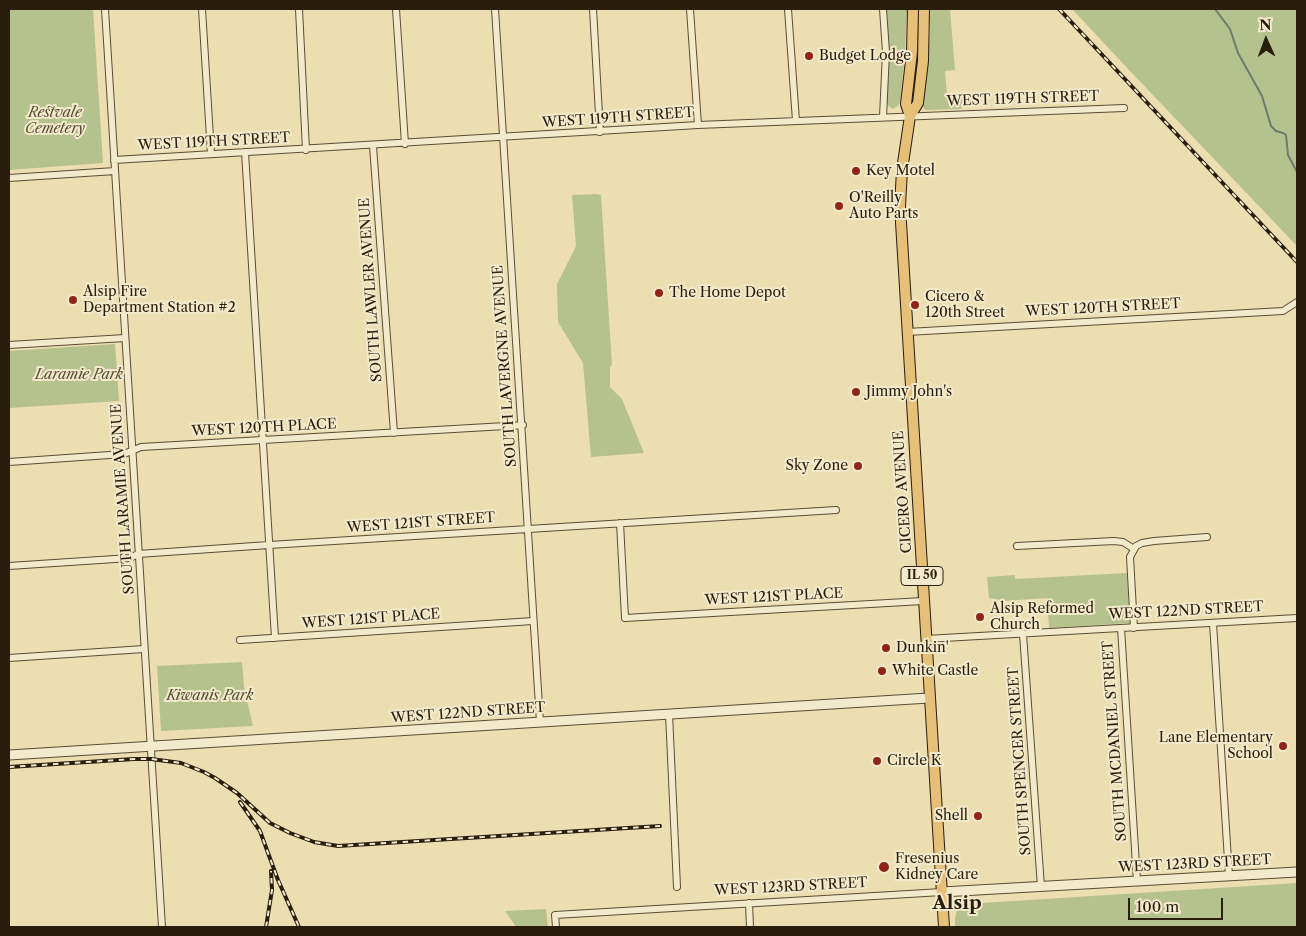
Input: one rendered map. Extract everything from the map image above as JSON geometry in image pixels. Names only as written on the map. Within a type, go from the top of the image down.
[{"type":"main road","name":"CICERO AVENUE","points":[[910,116],[906,104],[912,52],[913,9]]},
{"type":"main road","name":"CICERO AVENUE","points":[[924,9],[923,61],[918,103],[910,116],[902,170],[900,206],[944,927]]},
{"type":"street","name":"SOUTH LARAMIE AVENUE","points":[[104,9],[162,927]]},
{"type":"street","points":[[202,9],[211,154]]},
{"type":"street","points":[[299,9],[306,150]]},
{"type":"street","points":[[396,9],[405,144]]},
{"type":"street","name":"SOUTH LAVERGNE AVENUE","points":[[495,9],[540,722]]},
{"type":"street","points":[[593,9],[600,132]]},
{"type":"street","points":[[690,9],[698,126]]},
{"type":"street","points":[[788,9],[796,121]]},
{"type":"street","points":[[883,9],[886,56],[883,117]]},
{"type":"street","name":"WEST 119TH STREET","points":[[114,160],[698,126],[1124,108]]},
{"type":"street","name":"SOUTH LAWLER AVENUE","points":[[373,146],[394,433]]},
{"type":"street","points":[[245,152],[275,638]]},
{"type":"street","points":[[9,178],[115,171]]},
{"type":"street","name":"WEST 120TH STREET","points":[[907,332],[1283,310],[1297,302]]},
{"type":"street","points":[[9,344],[126,338]]},
{"type":"street","name":"WEST 120TH PLACE","points":[[9,462],[124,454],[141,447],[522,426]]},
{"type":"street","name":"WEST 121ST STREET","points":[[9,566],[130,558],[138,554],[269,545],[836,510]]},
{"type":"street","name":"WEST 121ST PLACE","points":[[620,522],[625,618],[924,601]]},
{"type":"street","points":[[1134,628],[1130,556],[1134,549],[1139,544],[1154,541],[1206,537]]},
{"type":"street","points":[[1017,546],[1114,541],[1123,542],[1134,549]]},
{"type":"street","name":"WEST 122ND STREET","points":[[926,639],[1297,618]]},
{"type":"street","name":"WEST 121ST PLACE","points":[[240,640],[533,621]]},
{"type":"street","points":[[1213,623],[1228,876]]},
{"type":"street","name":"SOUTH MCDANIEL STREET","points":[[1121,628],[1137,881]]},
{"type":"street","name":"SOUTH SPENCER STREET","points":[[1023,634],[1041,886]]},
{"type":"street","points":[[9,658],[144,650]]},
{"type":"street","name":"WEST 122ND STREET","points":[[9,755],[930,698]]},
{"type":"street","points":[[668,714],[677,887]]},
{"type":"street","name":"WEST 123RD STREET","points":[[556,927],[555,915],[1297,872]]},
{"type":"street","points":[[749,903],[750,927]]},
{"type":"green space","name":"Restvale Cemetery","points":[[9,9],[93,9],[103,163],[9,170]]},
{"type":"green space","points":[[887,9],[907,9],[900,102],[893,109],[887,105],[886,99],[889,72]]},
{"type":"green space","points":[[929,9],[950,9],[955,70],[945,71],[947,95],[960,95],[964,99],[961,109],[925,110],[922,106],[930,34]]},
{"type":"green space","points":[[1072,9],[1297,9],[1297,246],[1130,71]]},
{"type":"green space","points":[[572,195],[601,195],[612,365],[610,367],[610,387],[622,399],[644,453],[591,457],[583,363],[558,322],[557,284],[576,246]]},
{"type":"green space","name":"Laramie Park","points":[[115,344],[119,401],[9,408],[9,351]]},
{"type":"green space","points":[[1127,573],[1130,623],[1049,628],[1047,598],[1004,601],[989,598],[987,577],[1015,575],[1015,579]]},
{"type":"green space","name":"Kiwanis Park","points":[[242,662],[244,687],[253,726],[161,731],[157,666]]},
{"type":"green space","points":[[1297,883],[1297,927],[955,927],[958,907],[966,900],[966,904]]},
{"type":"green space","points":[[546,909],[548,927],[516,927],[505,911]]},
{"type":"waterway","points":[[1215,9],[1230,29],[1238,53],[1262,96],[1271,126],[1276,131],[1286,135],[1288,155],[1297,172]]},
{"type":"railway","points":[[1059,9],[1297,262]]},
{"type":"railway","points":[[9,767],[134,759],[181,763],[215,778],[237,793],[270,823],[314,842],[338,846],[660,826]]},
{"type":"railway","points":[[240,802],[260,831],[278,880],[299,927]]},
{"type":"railway","points":[[266,927],[272,890],[271,871]]},
{"type":"place","name":"Budget Lodge","points":[[809,56]]},
{"type":"place","name":"Key Motel","points":[[856,171]]},
{"type":"place","name":"O'Reilly Auto Parts","points":[[839,206]]},
{"type":"place","name":"The Home Depot","points":[[659,293]]},
{"type":"place","name":"Alsip Fire Department Station #2","points":[[73,300]]},
{"type":"place","name":"Cicero & 120th Street","points":[[915,305]]},
{"type":"place","name":"Jimmy John's","points":[[856,392]]},
{"type":"place","name":"Sky Zone","points":[[858,466]]},
{"type":"place","name":"Alsip Reformed Church","points":[[980,617]]},
{"type":"place","name":"Dunkin'","points":[[886,648]]},
{"type":"place","name":"White Castle","points":[[882,671]]},
{"type":"place","name":"Lane Elementary School","points":[[1283,746]]},
{"type":"place","name":"Circle K","points":[[877,761]]},
{"type":"place","name":"Shell","points":[[978,816]]},
{"type":"place","name":"Fresenius Kidney Care","points":[[884,867]]},
{"type":"district","name":"Alsip","points":[[957,904]]}]
